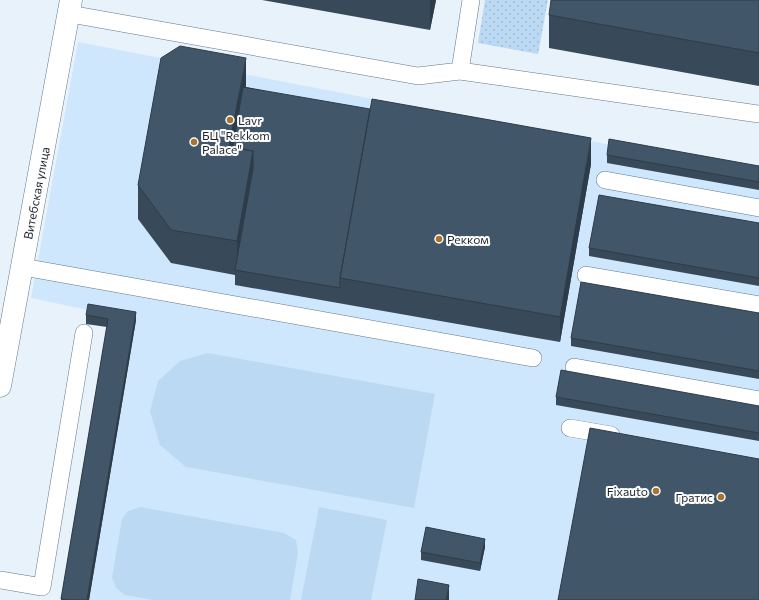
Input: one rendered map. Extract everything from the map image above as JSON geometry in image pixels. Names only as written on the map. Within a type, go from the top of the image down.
[{"type":"street","name":"Витебская улица","points":[[0,386],[4,344],[23,267],[70,7]]},
{"type":"lane","points":[[460,71],[471,0]]},
{"type":"lane","points":[[70,7],[418,76],[460,71],[759,114]]},
{"type":"lane","points":[[605,180],[759,208]]},
{"type":"lane","points":[[23,267],[533,358]]},
{"type":"lane","points":[[586,275],[759,305]]},
{"type":"lane","points":[[0,580],[42,587],[84,333]]},
{"type":"lane","points":[[574,367],[759,400]]},
{"type":"lane","points":[[570,428],[625,438]]},
{"type":"shaded area","points":[[485,0],[548,0],[538,54],[478,43]]},
{"type":"shaded area","points":[[78,42],[759,172],[759,600],[89,600],[136,320],[31,298]]},
{"type":"shaded area","points":[[208,353],[435,394],[414,508],[186,467],[160,445],[150,411],[158,381],[180,361]]},
{"type":"shaded area","points":[[140,507],[284,533],[296,540],[298,553],[290,600],[153,600],[125,595],[116,588],[112,577],[122,519],[128,511]]},
{"type":"shaded area","points":[[319,507],[387,520],[371,600],[301,600]]},
{"type":"building","points":[[551,0],[759,0],[759,53],[549,15]]},
{"type":"building","name":"БЦ \"Rekkom Palace\"","points":[[180,46],[246,58],[229,147],[253,151],[237,241],[171,230],[138,185],[161,58]]},
{"type":"building","points":[[243,87],[370,109],[340,278],[340,288],[235,270],[253,169],[253,151],[233,147]]},
{"type":"building","points":[[372,99],[591,138],[560,317],[340,278]]},
{"type":"building","points":[[609,139],[759,166],[759,182],[607,155]]},
{"type":"building","points":[[599,195],[759,223],[759,278],[589,248]]},
{"type":"building","points":[[581,282],[759,313],[759,371],[571,338]]},
{"type":"building","points":[[88,304],[136,312],[87,600],[68,600],[61,599],[108,319],[86,315]]},
{"type":"building","points":[[561,370],[759,406],[759,433],[556,397]]},
{"type":"building","points":[[590,428],[759,459],[759,600],[558,600]]},
{"type":"building","points":[[426,527],[485,539],[480,563],[421,552]]},
{"type":"building","points":[[418,579],[449,585],[446,600],[415,600]]},
{"type":"place","name":"Lavr","points":[[230,120]]},
{"type":"place","name":"БЦ \"Rekkom Palace\"","points":[[194,142]]},
{"type":"place","name":"Рекком","points":[[439,239]]},
{"type":"place","name":"Fixauto","points":[[656,491]]},
{"type":"place","name":"Гратис","points":[[721,497]]}]
